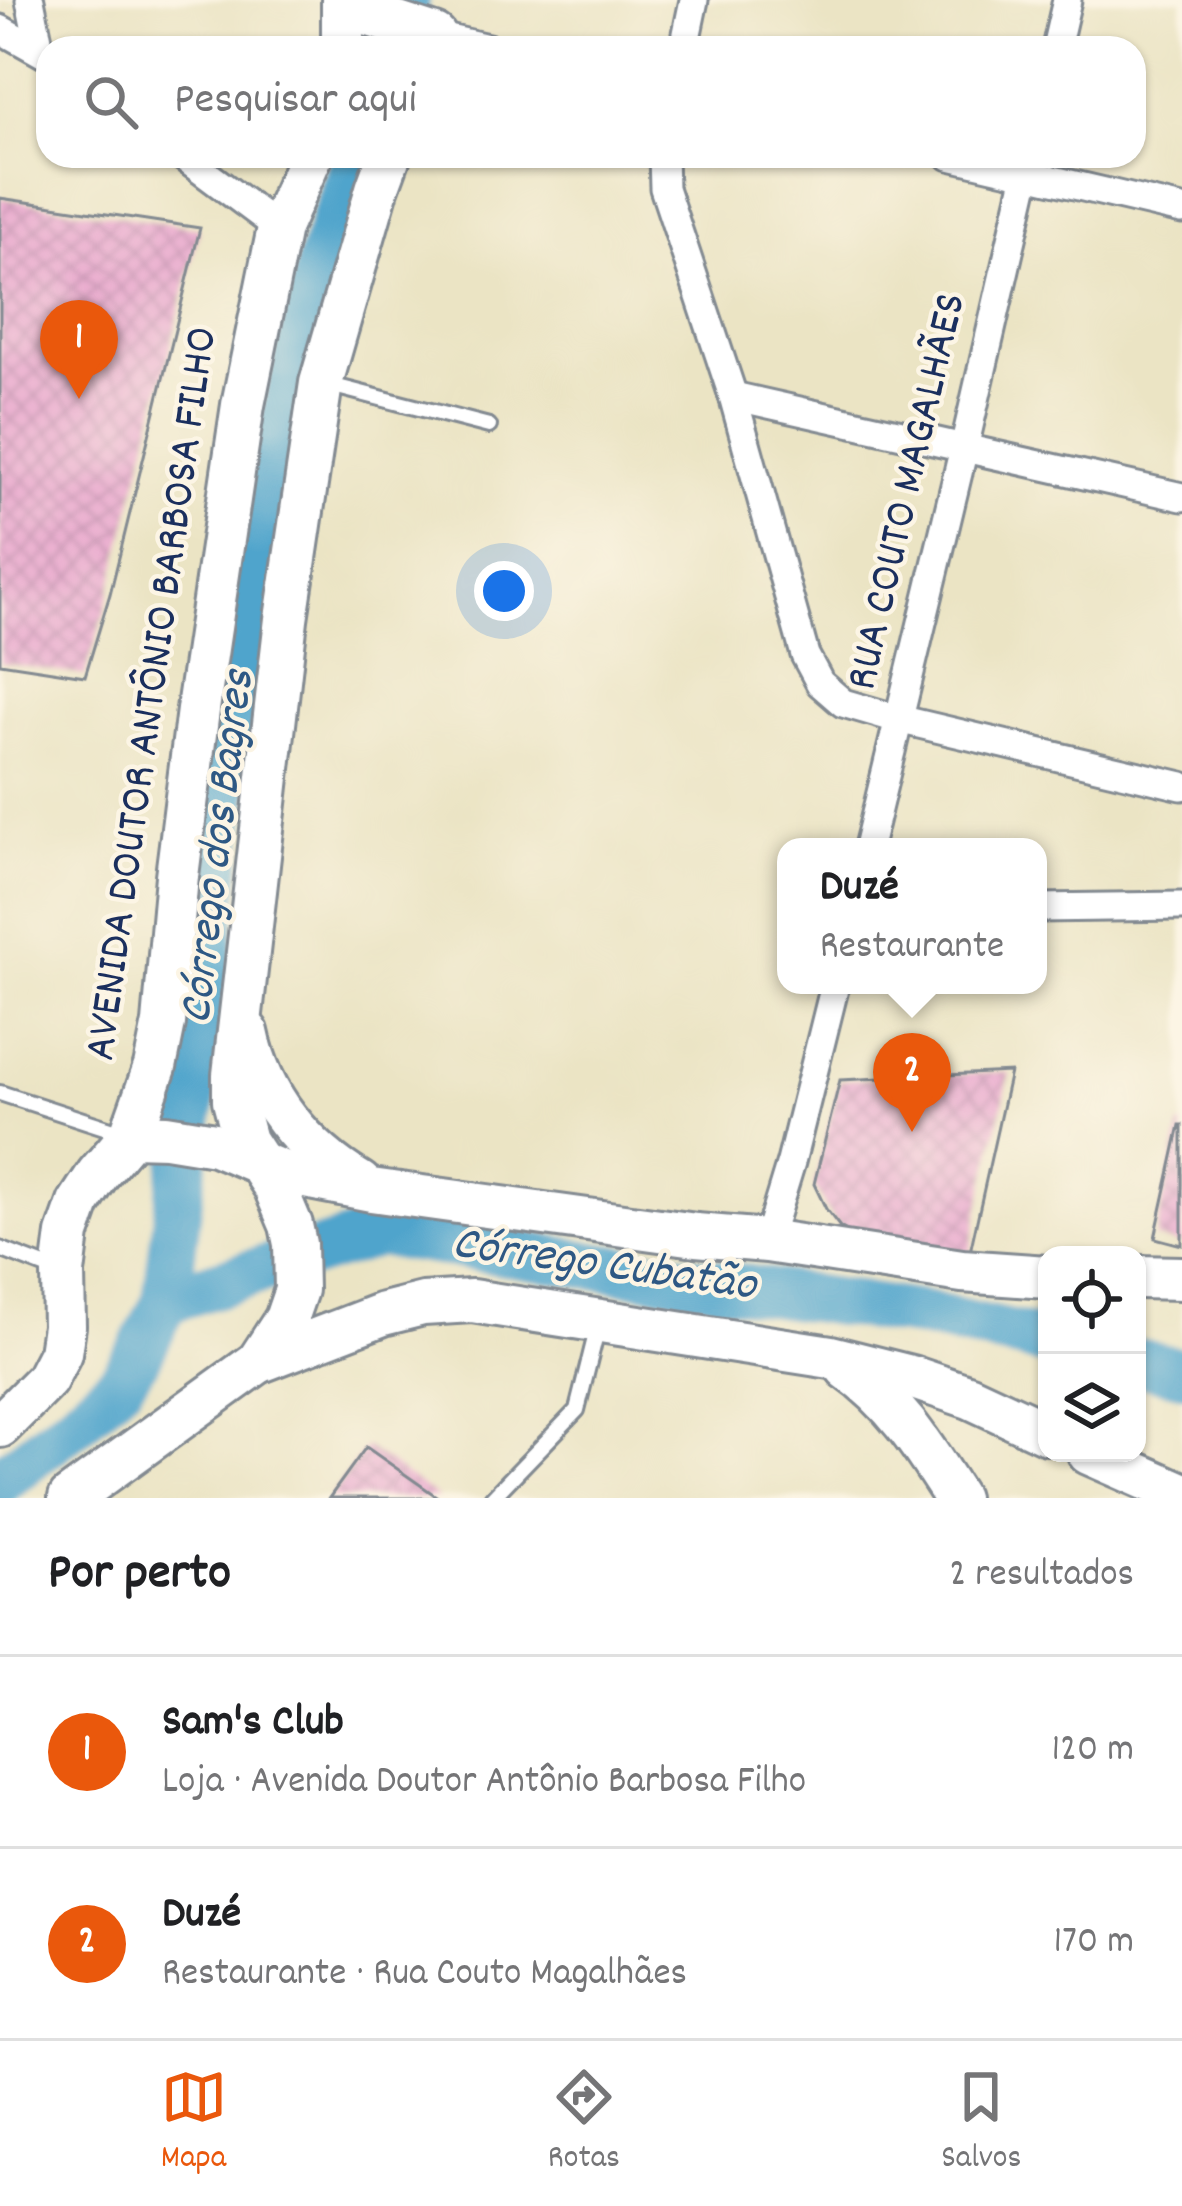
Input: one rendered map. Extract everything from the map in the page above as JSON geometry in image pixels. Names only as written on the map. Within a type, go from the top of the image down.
[{"type":"main road","points":[[346,36],[354,5],[431,28]]},
{"type":"main road","name":"AVENIDA DOUTOR ANTÔNIO BARBOSA FILHO","points":[[0,1426],[46,1380],[59,1354],[68,1234],[80,1203],[98,1174],[148,1136],[212,608],[244,405],[279,228],[306,168]]},
{"type":"main road","points":[[258,1362],[286,1319],[296,1290],[294,1244],[275,1187],[245,1141],[234,1100],[241,1004],[286,619],[321,382],[385,168]]},
{"type":"main road","points":[[241,1004],[257,1072],[284,1117],[338,1171],[371,1190]]},
{"type":"main road","points":[[148,1136],[215,1144],[307,1179],[371,1190],[962,1271],[1038,1276]]},
{"type":"main road","points":[[1146,1277],[1182,1278]]},
{"type":"main road","points":[[70,1498],[258,1362],[383,1314],[423,1304],[472,1301],[831,1358],[970,1396],[1038,1429]]},
{"type":"main road","points":[[831,1358],[887,1400],[911,1427],[956,1498]]},
{"type":"main road","points":[[1109,1462],[1182,1494]]},
{"type":"street","points":[[30,0],[40,36]]},
{"type":"street","points":[[686,36],[694,0]]},
{"type":"street","points":[[1058,36],[1066,0]]},
{"type":"street","points":[[0,29],[36,49]]},
{"type":"street","points":[[198,168],[279,228]]},
{"type":"street","points":[[663,168],[664,188],[733,396],[806,655],[820,683],[843,703],[898,719],[1182,786]]},
{"type":"street","name":"RUA COUTO MAGALHÃES","points":[[870,838],[1028,168]]},
{"type":"street","points":[[1039,168],[1182,210]]},
{"type":"street","points":[[733,396],[1182,496]]},
{"type":"street","points":[[1047,908],[1182,906]]},
{"type":"street","points":[[767,1241],[833,994]]},
{"type":"lane","points":[[321,382],[489,426]]},
{"type":"lane","points":[[0,1094],[148,1136]]},
{"type":"lane","points":[[0,1249],[63,1273]]},
{"type":"lane","points":[[492,1498],[577,1409],[599,1321]]},
{"type":"building","points":[[0,198],[200,228],[110,594],[85,676],[0,663]]},
{"type":"building","points":[[1010,1072],[970,1252],[866,1242],[840,1227],[814,1184],[840,1080]]},
{"type":"building","points":[[1182,1125],[1182,1245],[1155,1238]]},
{"type":"building","points":[[366,1447],[439,1498],[329,1498]]},
{"type":"waterway","name":"Córrego dos Bagres","points":[[395,36],[406,0]]},
{"type":"waterway","name":"Córrego dos Bagres","points":[[0,1481],[120,1382],[166,1300],[228,761],[272,468],[321,260],[351,168]]},
{"type":"waterway","name":"Córrego Cubatão","points":[[166,1300],[379,1233],[930,1316],[1038,1340]]},
{"type":"waterway","name":"Córrego Cubatão","points":[[1146,1364],[1182,1372]]},
{"type":"place","name":"Sam's Club","points":[[79,399]]},
{"type":"place","name":"Duzé","points":[[912,1132]]}]
